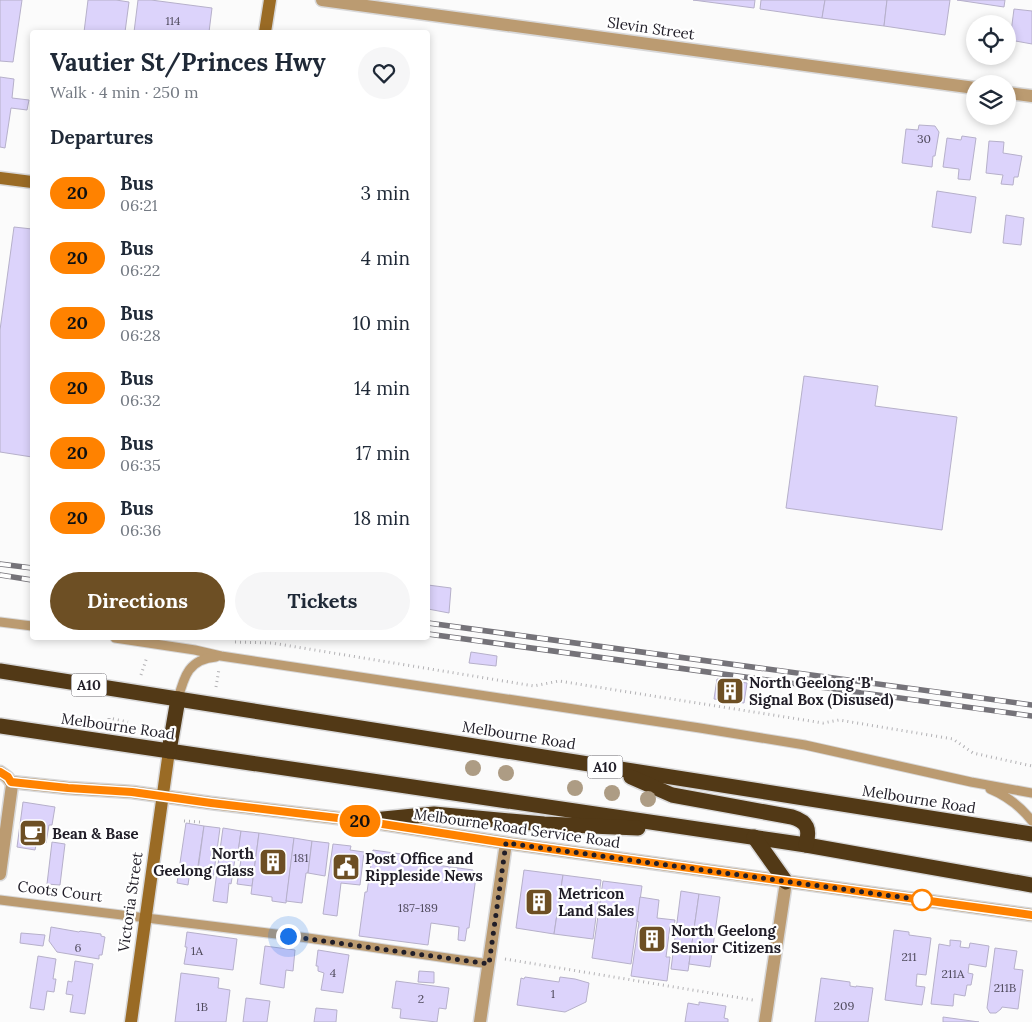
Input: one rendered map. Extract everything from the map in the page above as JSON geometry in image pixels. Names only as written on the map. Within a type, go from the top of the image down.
[{"type":"highway","name":"Melbourne Road","points":[[0,670],[1032,834]]},
{"type":"highway","name":"Victoria Street","points":[[169,752],[178,699]]},
{"type":"highway","name":"Melbourne Road","points":[[0,726],[806,845],[1032,885]]},
{"type":"highway","points":[[614,768],[672,796],[798,818],[808,828],[806,845]]},
{"type":"highway","points":[[363,821],[434,814],[544,824],[712,831]]},
{"type":"highway","points":[[754,837],[786,882]]},
{"type":"street","points":[[265,30],[270,0]]},
{"type":"street","name":"Slevin Street","points":[[322,0],[966,87]]},
{"type":"street","points":[[1016,94],[1032,96]]},
{"type":"street","points":[[0,178],[30,182]]},
{"type":"street","name":"Victoria Street","points":[[131,1022],[169,752]]},
{"type":"street","points":[[0,772],[8,777],[11,782]]},
{"type":"street","name":"Melbourne Road Service Road","points":[[11,782],[132,792],[363,821],[506,843],[1032,915]]},
{"type":"street","name":"Coots Court","points":[[0,874],[11,782]]},
{"type":"street","points":[[480,1022],[506,843]]},
{"type":"street","points":[[765,1022],[786,882]]},
{"type":"lane","points":[[0,622],[30,626]]},
{"type":"lane","points":[[128,640],[196,650],[221,656],[786,742],[971,782],[1032,793]]},
{"type":"lane","points":[[178,699],[186,674],[194,664],[206,658],[221,656]]},
{"type":"lane","points":[[971,782],[1012,800],[1032,821]]},
{"type":"lane","name":"Coots Court","points":[[0,900],[489,960]]},
{"type":"path","points":[[229,642],[235,640],[272,643],[534,686],[559,681],[823,723],[839,720],[953,739],[973,753],[1032,766]]},
{"type":"path","points":[[108,724],[109,718],[128,722]]},
{"type":"path","points":[[184,821],[201,822]]},
{"type":"path","points":[[489,960],[768,1003]]},
{"type":"building","points":[[0,0],[22,0],[13,62],[0,61]]},
{"type":"building","points":[[88,0],[129,2],[125,30],[84,30]]},
{"type":"building","points":[[138,0],[212,8],[209,30],[134,30]]},
{"type":"building","points":[[693,0],[755,0],[754,8]]},
{"type":"building","points":[[761,0],[825,0],[822,18],[760,9]]},
{"type":"building","points":[[825,0],[887,0],[884,26],[822,18]]},
{"type":"building","points":[[887,0],[950,0],[945,35],[884,26]]},
{"type":"building","points":[[957,0],[1005,0],[1004,7]]},
{"type":"building","points":[[1014,9],[1032,11],[1032,44],[1016,41],[1016,15],[1013,15]]},
{"type":"building","points":[[0,77],[14,79],[12,98],[29,100],[27,110],[11,108],[5,148],[0,147]]},
{"type":"building","points":[[919,125],[935,126],[939,132],[932,167],[902,163],[906,129],[918,130]]},
{"type":"building","points":[[962,136],[976,138],[970,180],[958,179],[959,169],[943,167],[947,138],[961,140]]},
{"type":"building","points":[[989,141],[1004,142],[1003,153],[1022,156],[1018,177],[1014,177],[1013,185],[1001,184],[1003,175],[986,173]]},
{"type":"building","points":[[937,191],[976,197],[971,233],[932,227]]},
{"type":"building","points":[[1006,215],[1024,218],[1021,245],[1003,243]]},
{"type":"building","points":[[14,227],[30,229],[30,457],[0,452],[0,330]]},
{"type":"building","points":[[804,376],[878,386],[875,406],[957,417],[942,530],[786,508]]},
{"type":"building","points":[[430,585],[451,588],[449,613],[430,609]]},
{"type":"building","points":[[471,652],[497,656],[496,666],[469,663]]},
{"type":"building","name":"North Geelong 'B' Signal Box (Disused)","points":[[717,679],[747,683],[744,703],[714,699]]},
{"type":"building","name":"Bean & Base","points":[[23,802],[55,807],[46,843],[37,841],[35,850],[17,847]]},
{"type":"building","points":[[186,823],[204,826],[197,872],[190,871],[188,885],[177,883]]},
{"type":"building","points":[[204,826],[220,828],[213,879],[197,877]]},
{"type":"building","points":[[223,828],[241,831],[237,860],[235,859],[231,884],[229,883],[227,903],[213,901]]},
{"type":"building","points":[[241,831],[259,833],[252,886],[237,884],[241,860],[237,860]]},
{"type":"building","name":"North Geelong Glass","points":[[259,833],[294,838],[286,903],[272,901],[272,897],[251,894]]},
{"type":"building","points":[[294,838],[312,841],[302,903],[286,901]]},
{"type":"building","points":[[312,841],[329,843],[325,876],[308,873]]},
{"type":"building","points":[[52,842],[65,844],[60,885],[47,884]]},
{"type":"building","name":"Post Office and Rippleside News","points":[[333,844],[351,846],[350,850],[364,852],[360,885],[341,883],[337,916],[323,914]]},
{"type":"building","points":[[373,850],[437,859],[436,865],[473,870],[473,877],[476,877],[469,928],[467,928],[465,941],[458,940],[459,927],[431,923],[428,945],[359,936]]},
{"type":"building","name":"Metricon Land Sales","points":[[524,870],[563,875],[554,934],[516,928]]},
{"type":"building","points":[[563,875],[601,880],[593,939],[554,934]]},
{"type":"building","points":[[603,881],[642,886],[631,964],[592,958]]},
{"type":"building","points":[[681,891],[699,894],[688,971],[671,969]]},
{"type":"building","points":[[699,894],[720,897],[710,967],[689,964]]},
{"type":"building","name":"North Geelong Senior Citizens","points":[[640,897],[659,900],[657,918],[675,920],[674,926],[670,926],[666,957],[670,957],[667,981],[631,976],[639,922],[637,921]]},
{"type":"building","points":[[51,927],[101,934],[101,936],[105,937],[102,955],[99,955],[99,959],[57,952],[49,941]]},
{"type":"building","points":[[894,930],[909,932],[909,935],[931,938],[926,975],[917,974],[916,986],[925,987],[922,1005],[885,1000]]},
{"type":"building","points":[[187,932],[237,939],[233,970],[184,964]]},
{"type":"building","points":[[21,933],[45,935],[43,946],[20,943]]},
{"type":"building","points":[[950,940],[961,941],[960,947],[969,948],[970,943],[989,946],[986,967],[969,964],[968,973],[973,974],[971,985],[967,985],[965,996],[954,994],[953,1006],[931,1004],[939,944],[950,946]]},
{"type":"building","points":[[265,946],[295,950],[293,971],[286,970],[284,988],[260,984]]},
{"type":"building","points":[[995,948],[1017,951],[1014,969],[1023,970],[1018,1009],[1002,1007],[996,1013],[990,1013],[987,1008]]},
{"type":"building","points":[[318,950],[349,955],[343,993],[321,990],[324,973],[318,971],[318,966],[316,966]]},
{"type":"building","points":[[38,956],[56,959],[53,979],[56,979],[54,992],[47,991],[44,1010],[30,1008]]},
{"type":"building","points":[[75,961],[93,964],[85,1014],[70,1012],[73,995],[66,994],[68,981],[72,982]]},
{"type":"building","points":[[419,971],[434,972],[434,983],[418,982]]},
{"type":"building","points":[[181,973],[219,978],[218,988],[230,990],[226,1022],[175,1022]]},
{"type":"building","points":[[525,977],[559,982],[560,977],[589,983],[586,1002],[565,1012],[517,1005],[521,978],[524,979]]},
{"type":"building","points":[[821,978],[850,982],[850,986],[873,988],[868,1022],[815,1022]]},
{"type":"building","points":[[396,981],[449,988],[446,1009],[439,1008],[437,1022],[400,1018],[401,1009],[392,1008]]},
{"type":"building","points":[[246,998],[270,1001],[267,1022],[243,1022]]},
{"type":"building","points":[[699,1002],[726,1006],[724,1018],[728,1019],[728,1022],[685,1022],[688,1003],[699,1005]]},
{"type":"building","points":[[316,1008],[337,1010],[336,1022],[314,1022]]},
{"type":"building","points":[[943,1017],[979,1022],[943,1022]]},
{"type":"railway","points":[[0,564],[30,568]]},
{"type":"railway","points":[[0,575],[30,580]]},
{"type":"railway","points":[[430,623],[1032,705]]},
{"type":"railway","points":[[430,634],[1032,716]]},
{"type":"bus line","name":"20","points":[[0,772],[8,777],[11,782],[132,792],[363,821],[506,843],[1032,915]]},
{"type":"place","name":"North Geelong 'B' Signal Box (Disused)","points":[[730,691]]},
{"type":"place","name":"Bean & Base","points":[[33,833]]},
{"type":"place","name":"North Geelong Glass","points":[[273,862]]},
{"type":"place","name":"Post Office and Rippleside News","points":[[346,867]]},
{"type":"place","name":"Metricon Land Sales","points":[[539,902]]},
{"type":"place","name":"North Geelong Senior Citizens","points":[[652,939]]},
{"type":"route","points":[[288,936],[489,964],[506,843],[922,900]]}]
